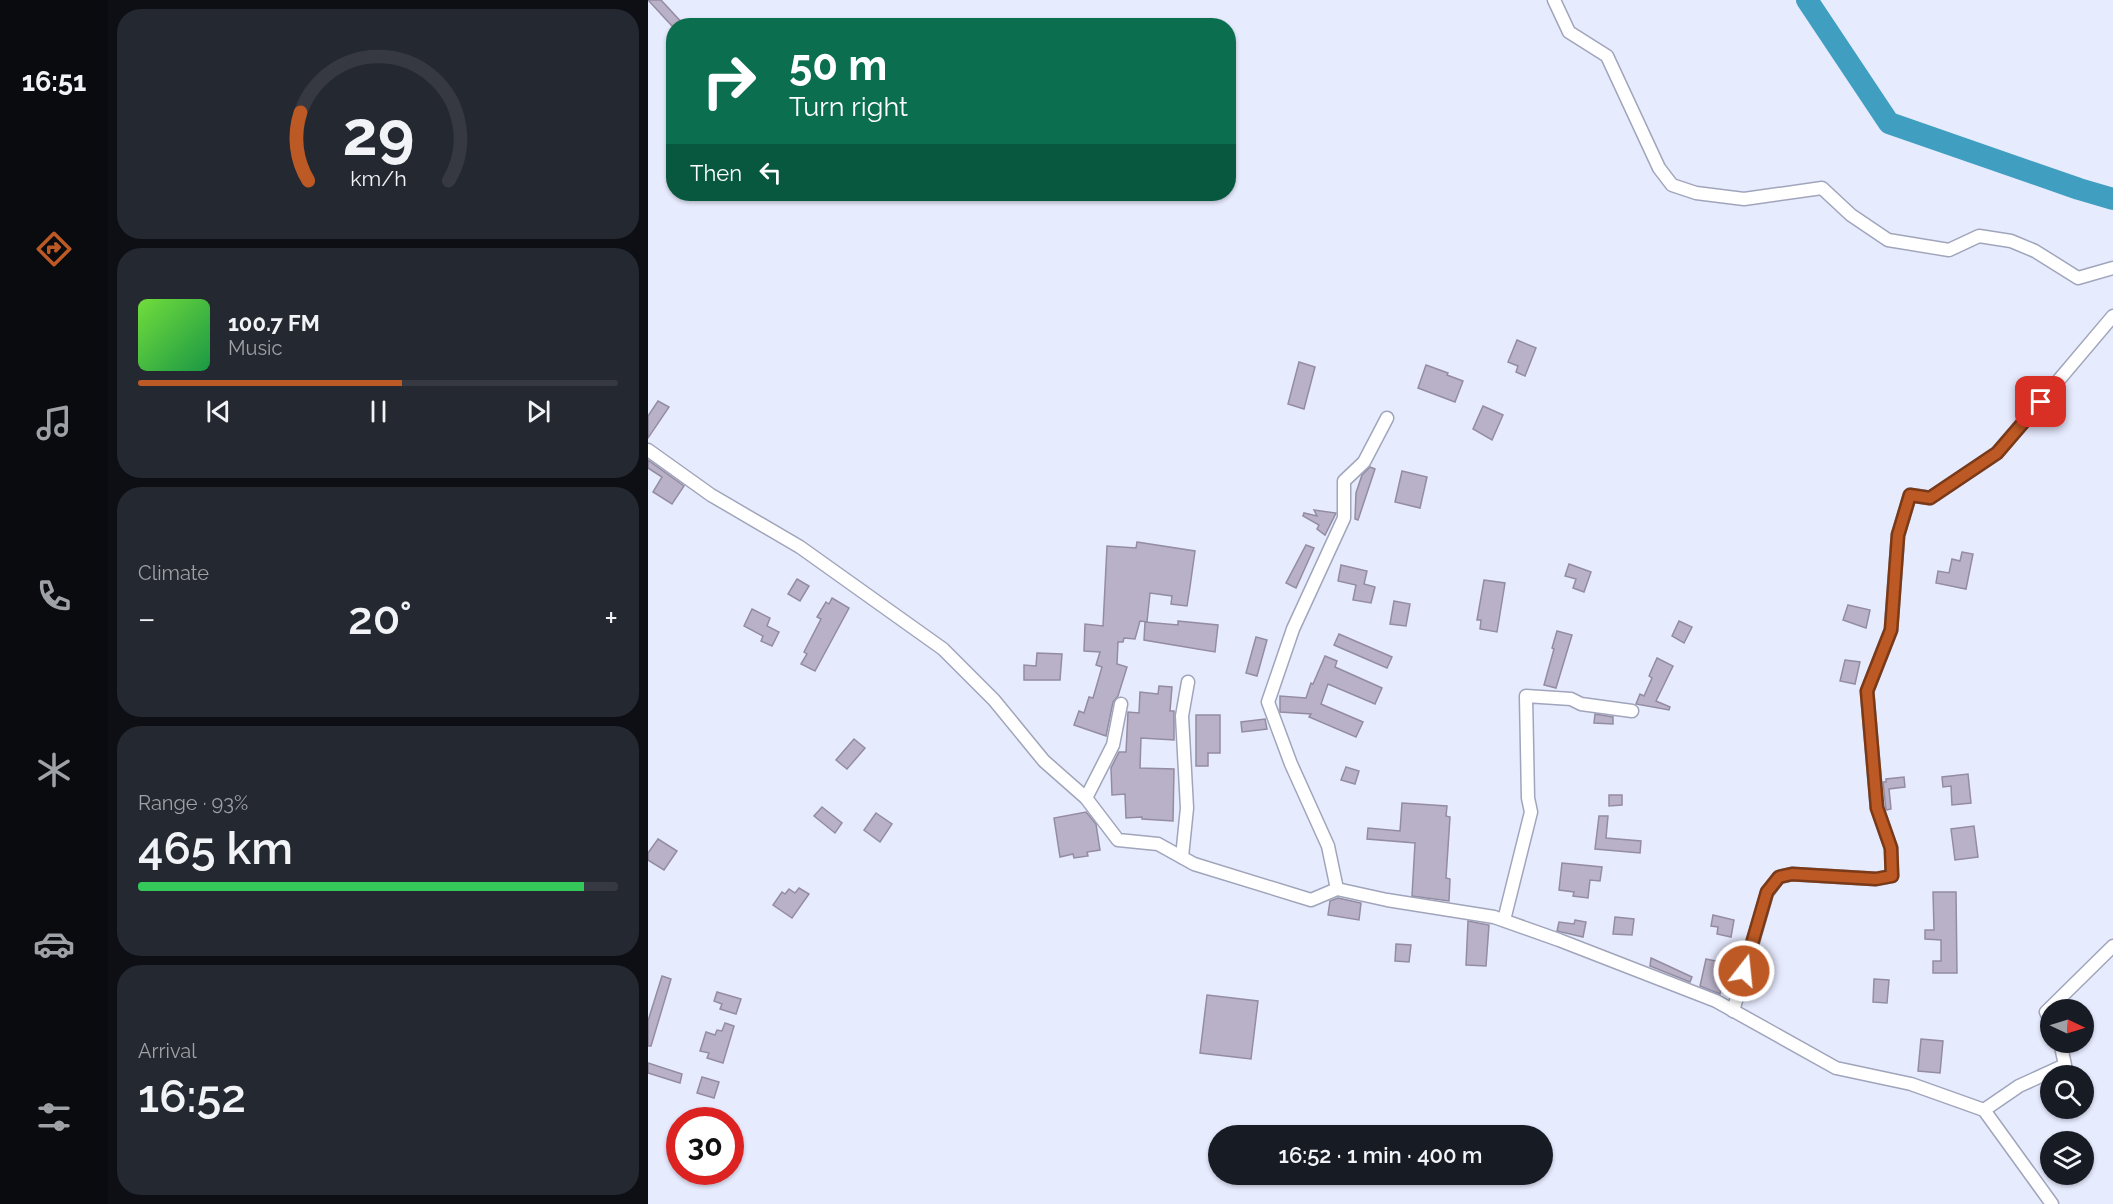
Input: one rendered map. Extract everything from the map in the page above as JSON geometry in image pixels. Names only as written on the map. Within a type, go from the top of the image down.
[{"type":"street","points":[[1554,0],[1569,32],[1607,56],[1659,168],[1672,185],[1696,193],[1744,199],[1822,188],[1851,215],[1888,240],[1949,250],[1979,236],[2011,241],[2035,251],[2078,278],[2113,268]]},
{"type":"street","points":[[1733,1011],[1767,892],[1779,877],[1792,874],[1876,879],[1892,876],[1891,848],[1877,808],[1867,691],[1891,630],[1898,535],[1910,495],[1930,498],[1997,453],[2113,316]]},
{"type":"street","points":[[1337,889],[1328,846],[1291,764],[1268,702],[1293,629],[1344,518],[1344,481],[1364,462],[1388,418]]},
{"type":"street","points":[[648,450],[711,495],[800,547],[942,649],[994,700],[1044,761],[1086,798],[1118,840],[1158,844],[1194,864],[1311,900],[1337,889],[1387,900],[1494,917],[1716,1001],[1836,1068],[1911,1084],[1984,1110],[2052,1204]]},
{"type":"street","points":[[1182,857],[1187,808],[1182,716],[1188,682]]},
{"type":"street","points":[[1504,920],[1531,812],[1528,798],[1526,696],[1572,699],[1581,704],[1632,711]]},
{"type":"street","points":[[1086,798],[1113,745],[1121,704]]},
{"type":"street","points":[[2059,999],[2113,946]]},
{"type":"street","points":[[1984,1110],[2019,1086],[2065,1065],[2062,1053]]},
{"type":"building","points":[[648,0],[661,0],[678,18],[666,20]]},
{"type":"building","points":[[1517,340],[1536,348],[1525,376],[1516,372],[1518,366],[1508,362]]},
{"type":"building","points":[[1299,362],[1315,367],[1304,409],[1288,404]]},
{"type":"building","points":[[1426,365],[1463,381],[1455,402],[1418,388]]},
{"type":"building","points":[[658,401],[669,407],[648,438],[648,416]]},
{"type":"building","points":[[1483,406],[1503,415],[1492,440],[1473,429]]},
{"type":"building","points":[[648,460],[684,486],[672,504],[653,492],[662,477],[648,468]]},
{"type":"building","points":[[1370,467],[1375,469],[1358,520],[1355,519],[1356,493],[1362,475]]},
{"type":"building","points":[[1402,471],[1427,477],[1420,508],[1395,502]]},
{"type":"building","points":[[1314,510],[1336,513],[1325,535],[1317,529],[1319,525],[1303,516],[1304,513],[1317,516]]},
{"type":"building","points":[[1137,542],[1195,551],[1187,606],[1171,604],[1172,596],[1150,593],[1147,622],[1140,621],[1135,639],[1124,638],[1123,642],[1118,642],[1117,664],[1127,667],[1118,696],[1113,702],[1106,736],[1074,725],[1079,711],[1084,713],[1089,697],[1093,698],[1102,667],[1096,665],[1100,652],[1084,651],[1085,624],[1103,626],[1107,546],[1136,548]]},
{"type":"building","points":[[1306,545],[1314,548],[1296,588],[1286,583]]},
{"type":"building","points":[[1962,552],[1973,554],[1966,589],[1936,583],[1938,571],[1949,573],[1952,559],[1960,561]]},
{"type":"building","points":[[1569,564],[1591,572],[1584,592],[1573,588],[1576,579],[1565,576]]},
{"type":"building","points":[[1341,565],[1367,571],[1364,584],[1375,587],[1371,603],[1353,600],[1356,585],[1338,581]]},
{"type":"building","points":[[797,579],[809,586],[800,601],[788,594]]},
{"type":"building","points":[[1484,580],[1505,583],[1497,632],[1480,629],[1481,620],[1477,620]]},
{"type":"building","points":[[832,598],[849,608],[815,671],[801,664],[807,654],[804,652],[821,619],[817,617],[826,602],[829,604]]},
{"type":"building","points":[[1394,601],[1410,604],[1406,626],[1390,624]]},
{"type":"building","points":[[1848,605],[1870,610],[1866,628],[1843,620]]},
{"type":"building","points":[[752,609],[770,618],[767,626],[779,632],[772,646],[761,641],[763,636],[744,626]]},
{"type":"building","points":[[1178,621],[1218,625],[1215,652],[1144,640],[1145,622],[1178,625]]},
{"type":"building","points":[[1679,621],[1692,627],[1684,643],[1672,636]]},
{"type":"building","points":[[1557,631],[1572,635],[1556,688],[1544,685]]},
{"type":"building","points":[[1339,634],[1392,657],[1387,668],[1334,645]]},
{"type":"building","points":[[1256,637],[1267,640],[1257,676],[1246,673]]},
{"type":"building","points":[[1037,653],[1062,654],[1060,680],[1024,680],[1024,665],[1036,666]]},
{"type":"building","points":[[1325,656],[1337,661],[1335,667],[1382,688],[1375,704],[1328,684],[1321,704],[1363,722],[1356,737],[1309,717],[1311,714],[1280,712],[1280,696],[1306,698]]},
{"type":"building","points":[[1657,658],[1673,666],[1656,701],[1670,707],[1669,710],[1636,704],[1640,694],[1644,696]]},
{"type":"building","points":[[1845,660],[1860,662],[1855,684],[1840,681]]},
{"type":"building","points":[[1159,686],[1172,687],[1170,711],[1174,711],[1174,740],[1141,738],[1140,768],[1174,769],[1173,821],[1142,819],[1142,817],[1126,818],[1125,794],[1112,795],[1111,768],[1119,752],[1126,752],[1128,712],[1139,713],[1140,692],[1158,694]]},
{"type":"building","points":[[1595,714],[1613,717],[1613,724],[1594,723]]},
{"type":"building","points":[[1196,715],[1220,715],[1220,753],[1208,753],[1208,766],[1196,766]]},
{"type":"building","points":[[1265,719],[1267,729],[1242,732],[1241,722]]},
{"type":"building","points":[[854,739],[865,748],[847,769],[836,760]]},
{"type":"building","points":[[1346,767],[1359,771],[1355,784],[1341,780]]},
{"type":"building","points":[[1968,774],[1971,803],[1952,805],[1951,786],[1943,787],[1942,777]]},
{"type":"building","points":[[1904,777],[1905,787],[1889,789],[1891,809],[1886,810],[1883,782],[1886,782],[1886,779]]},
{"type":"building","points":[[1609,795],[1622,795],[1622,805],[1609,806]]},
{"type":"building","points":[[1402,803],[1447,806],[1446,816],[1450,817],[1446,878],[1450,879],[1449,901],[1412,896],[1415,843],[1367,839],[1368,828],[1400,831]]},
{"type":"building","points":[[822,807],[842,823],[835,833],[814,816]]},
{"type":"building","points":[[1086,812],[1096,824],[1100,850],[1087,852],[1088,856],[1074,858],[1073,854],[1060,857],[1054,818]]},
{"type":"building","points":[[876,813],[892,824],[880,842],[864,830]]},
{"type":"building","points":[[1599,816],[1608,816],[1606,838],[1641,841],[1640,853],[1595,849]]},
{"type":"building","points":[[1974,826],[1978,857],[1955,860],[1951,829]]},
{"type":"building","points":[[658,839],[677,851],[664,870],[648,860],[648,853]]},
{"type":"building","points":[[1562,863],[1602,867],[1600,881],[1590,880],[1588,898],[1573,896],[1574,892],[1559,890]]},
{"type":"building","points":[[799,888],[809,894],[792,918],[773,905],[782,892],[785,894],[789,889],[795,893]]},
{"type":"building","points":[[1933,892],[1956,892],[1957,973],[1933,973],[1933,961],[1941,961],[1941,940],[1925,939],[1925,930],[1934,930]]},
{"type":"building","points":[[1338,898],[1361,903],[1359,920],[1328,915],[1330,901]]},
{"type":"building","points":[[1713,915],[1734,920],[1731,937],[1717,934],[1718,927],[1711,926]]},
{"type":"building","points":[[1615,917],[1634,919],[1632,935],[1613,934]]},
{"type":"building","points":[[1575,920],[1586,922],[1583,937],[1557,931],[1559,922],[1574,924]]},
{"type":"building","points":[[1468,921],[1489,925],[1486,966],[1466,965]]},
{"type":"building","points":[[1396,944],[1411,945],[1409,962],[1395,961]]},
{"type":"building","points":[[1651,958],[1692,977],[1690,982],[1650,966]]},
{"type":"building","points":[[1706,959],[1726,963],[1720,994],[1700,986]]},
{"type":"building","points":[[662,976],[671,979],[651,1046],[648,1046],[648,1021]]},
{"type":"building","points":[[1874,979],[1889,980],[1887,1003],[1873,1002]]},
{"type":"building","points":[[717,992],[741,999],[736,1014],[720,1009],[722,1004],[714,1001]]},
{"type":"building","points":[[1207,995],[1258,1001],[1251,1059],[1200,1053]]},
{"type":"building","points":[[725,1023],[734,1026],[723,1063],[707,1058],[709,1053],[700,1051],[706,1032],[715,1035],[717,1030],[722,1031]]},
{"type":"building","points":[[1921,1039],[1943,1041],[1940,1073],[1918,1071]]},
{"type":"building","points":[[648,1063],[682,1074],[680,1083],[648,1073]]},
{"type":"building","points":[[702,1077],[719,1082],[714,1098],[697,1093]]},
{"type":"waterway","points":[[1807,0],[1889,123],[2113,199]]},
{"type":"route","points":[[1744,971],[1767,892],[1779,877],[1792,874],[1876,879],[1892,876],[1891,848],[1877,808],[1867,691],[1891,630],[1898,535],[1910,495],[1930,498],[1997,453],[2041,402]]}]
